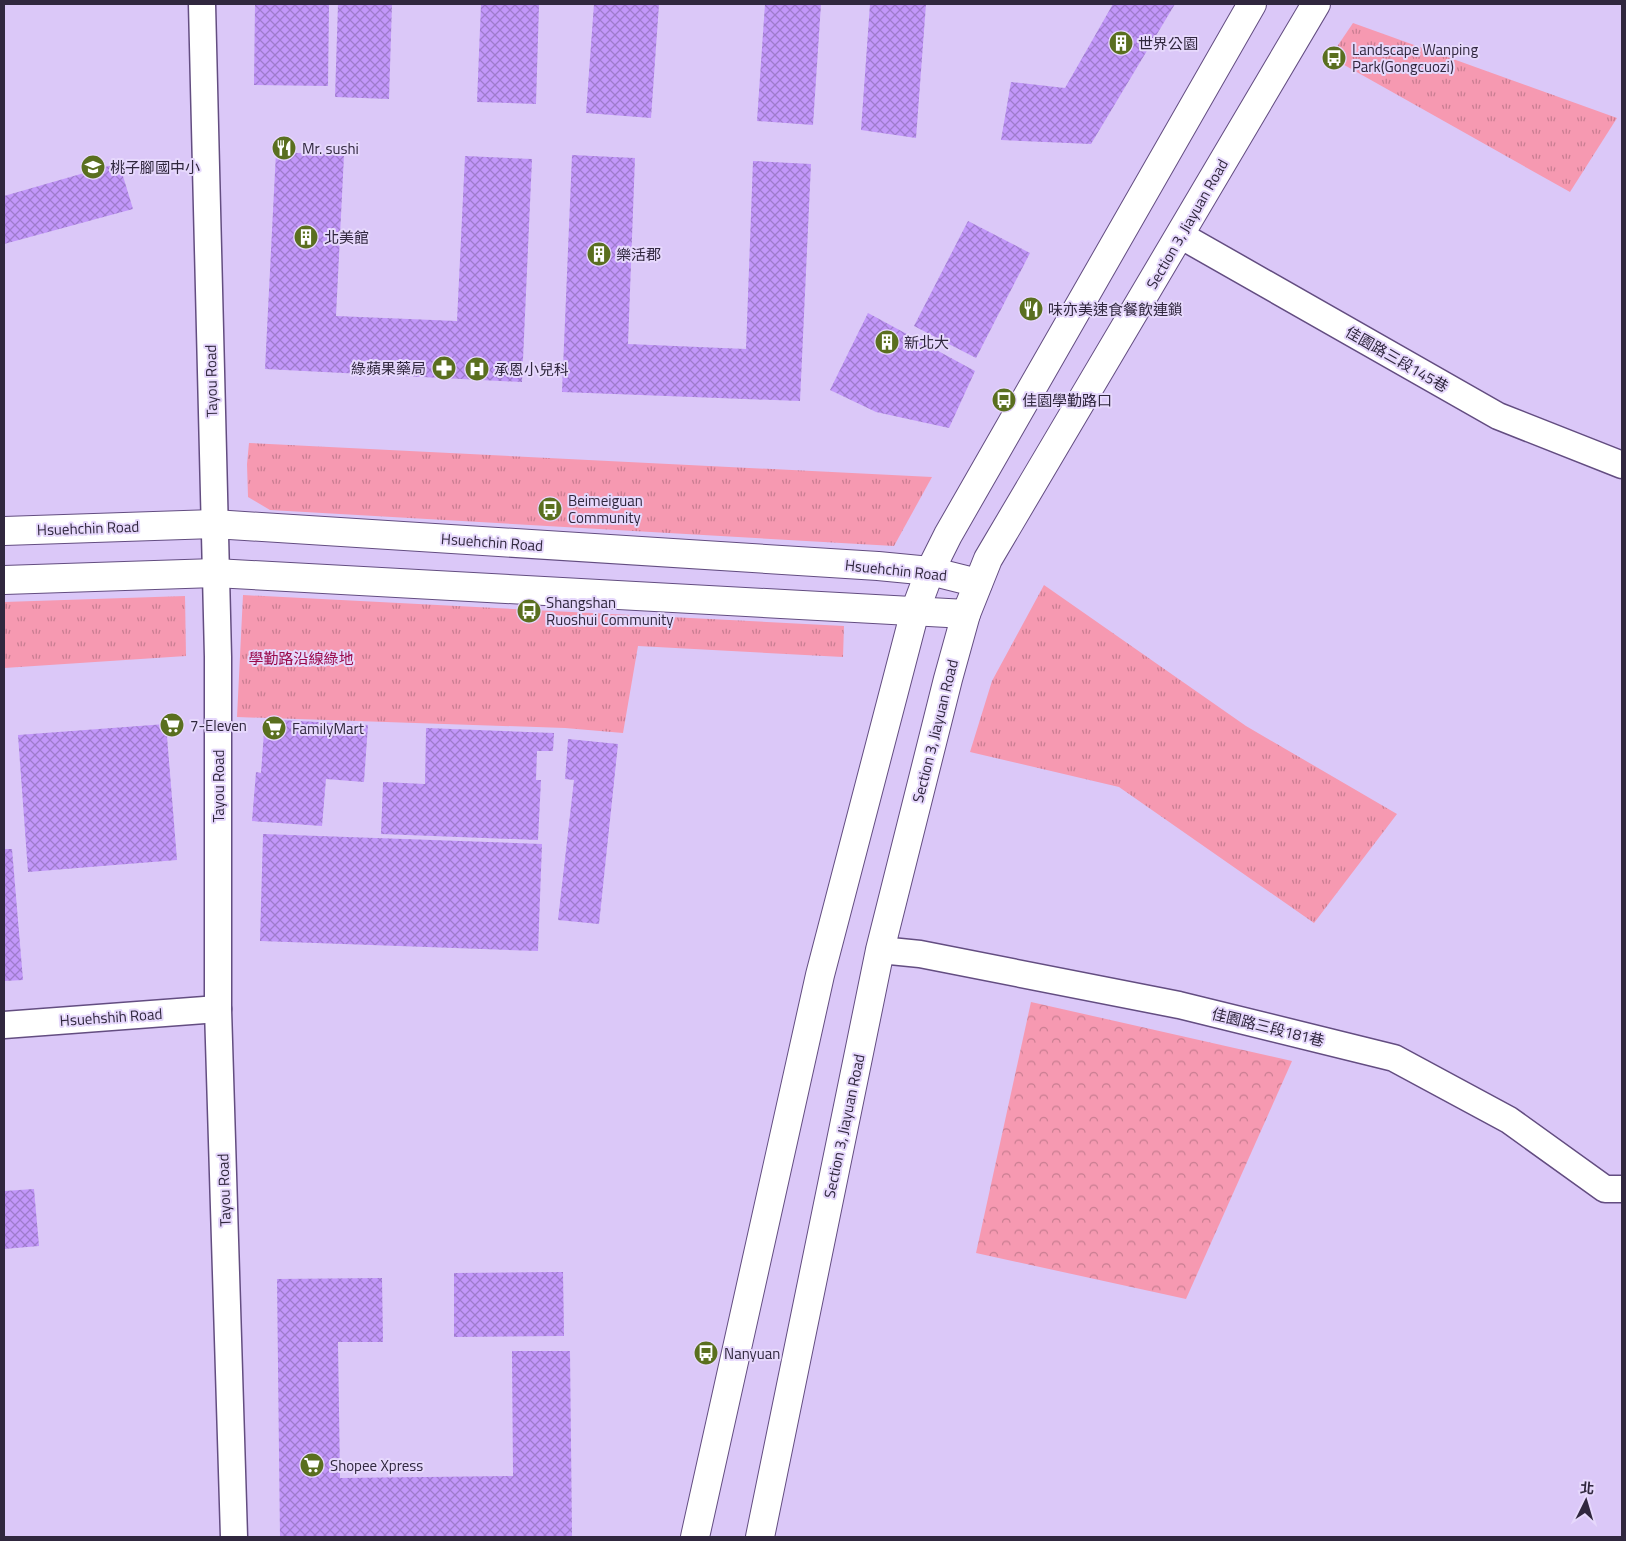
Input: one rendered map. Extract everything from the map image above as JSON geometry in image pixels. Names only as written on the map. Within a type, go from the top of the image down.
[{"type":"street","name":"Tayou Road","points":[[202,4],[218,667],[218,1009],[234,1537]]},
{"type":"street","points":[[695,1537],[820,975],[915,611],[930,571],[953,527],[1252,4]]},
{"type":"street","name":"Section 3, Jiayuan Road","points":[[760,1537],[880,950],[966,614],[993,550],[1316,4]]},
{"type":"street","name":"佳園路三段145巷","points":[[1180,235],[1498,416],[1622,465]]},
{"type":"street","name":"Hsuehchin Road","points":[[4,531],[214,524],[930,571],[978,583]]},
{"type":"street","points":[[4,580],[215,573],[966,614]]},
{"type":"street","name":"佳園路三段181巷","points":[[880,950],[920,954],[1179,1004],[1394,1058],[1509,1120],[1605,1189],[1622,1189]]},
{"type":"street","name":"Hsuehshih Road","points":[[4,1025],[218,1009]]},
{"type":"green space","points":[[1353,23],[1617,118],[1570,192],[1330,57]]},
{"type":"green space","points":[[249,443],[932,477],[894,546],[270,510],[248,497],[247,464]]},
{"type":"green space","points":[[1044,585],[1246,726],[1397,814],[1314,923],[1119,787],[970,752],[992,681]]},
{"type":"green space","name":"學勤路沿線綠地","points":[[243,595],[844,626],[843,657],[638,646],[623,733],[565,728],[237,717]]},
{"type":"green space","points":[[185,596],[186,656],[4,668],[4,602]]},
{"type":"green space","points":[[1031,1002],[1292,1061],[1186,1299],[976,1253]]},
{"type":"building","points":[[255,4],[329,4],[328,86],[254,85]]},
{"type":"building","points":[[338,4],[392,4],[389,99],[335,97]]},
{"type":"building","points":[[481,4],[539,4],[536,104],[477,102]]},
{"type":"building","points":[[594,4],[659,4],[651,118],[586,113]]},
{"type":"building","points":[[765,4],[821,4],[813,125],[757,121]]},
{"type":"building","points":[[870,4],[926,4],[916,138],[861,130]]},
{"type":"building","name":"世界公園","points":[[1113,4],[1175,4],[1091,144],[1001,140],[1011,82],[1065,88]]},
{"type":"building","name":"北美館","points":[[276,152],[344,155],[336,316],[457,321],[465,156],[532,159],[522,382],[265,369]]},
{"type":"building","name":"樂活郡","points":[[572,155],[635,158],[628,344],[746,349],[753,161],[811,164],[800,401],[562,392]]},
{"type":"building","points":[[119,163],[133,209],[4,244],[4,196]]},
{"type":"building","name":"新北大","points":[[968,221],[1030,253],[976,358],[914,326]]},
{"type":"building","name":"新北大","points":[[868,313],[975,371],[949,428],[876,412],[830,390]]},
{"type":"building","points":[[265,719],[368,725],[364,782],[326,779],[322,826],[252,821],[256,772],[261,773]]},
{"type":"building","points":[[166,724],[177,860],[28,872],[18,735]]},
{"type":"building","points":[[426,728],[554,733],[553,751],[537,751],[536,780],[541,780],[538,840],[381,834],[383,782],[425,784]]},
{"type":"building","points":[[568,739],[618,744],[599,924],[558,920],[574,780],[565,779]]},
{"type":"building","points":[[263,834],[542,844],[538,951],[260,941]]},
{"type":"building","points":[[4,849],[12,849],[23,980],[4,981]]},
{"type":"building","points":[[34,1189],[39,1246],[4,1249],[4,1191]]},
{"type":"building","points":[[563,1272],[564,1336],[454,1337],[454,1273]]},
{"type":"building","points":[[382,1278],[383,1342],[338,1342],[340,1478],[513,1476],[512,1351],[570,1351],[572,1537],[280,1537],[277,1279]]},
{"type":"place","name":"世界公園","points":[[1121,43]]},
{"type":"place","name":"Landscape Wanping Park(Gongcuozi)","points":[[1334,58]]},
{"type":"place","name":"Mr. sushi","points":[[284,148]]},
{"type":"place","name":"桃子腳國中小","points":[[93,167]]},
{"type":"place","name":"北美館","points":[[306,237]]},
{"type":"place","name":"樂活郡","points":[[599,254]]},
{"type":"place","name":"味亦美速食餐飲連鎖","points":[[1031,309]]},
{"type":"place","name":"新北大","points":[[887,342]]},
{"type":"place","name":"綠蘋果藥局","points":[[444,368]]},
{"type":"place","name":"承恩小兒科","points":[[477,369]]},
{"type":"place","name":"佳園學勤路口","points":[[1004,400]]},
{"type":"place","name":"Beimeiguan Community","points":[[550,509]]},
{"type":"place","name":"Shangshan Ruoshui Community","points":[[529,611]]},
{"type":"place","name":"7-Eleven","points":[[172,725]]},
{"type":"place","name":"FamilyMart","points":[[274,728]]},
{"type":"place","name":"Nanyuan","points":[[706,1353]]},
{"type":"place","name":"Shopee Xpress","points":[[312,1465]]}]
